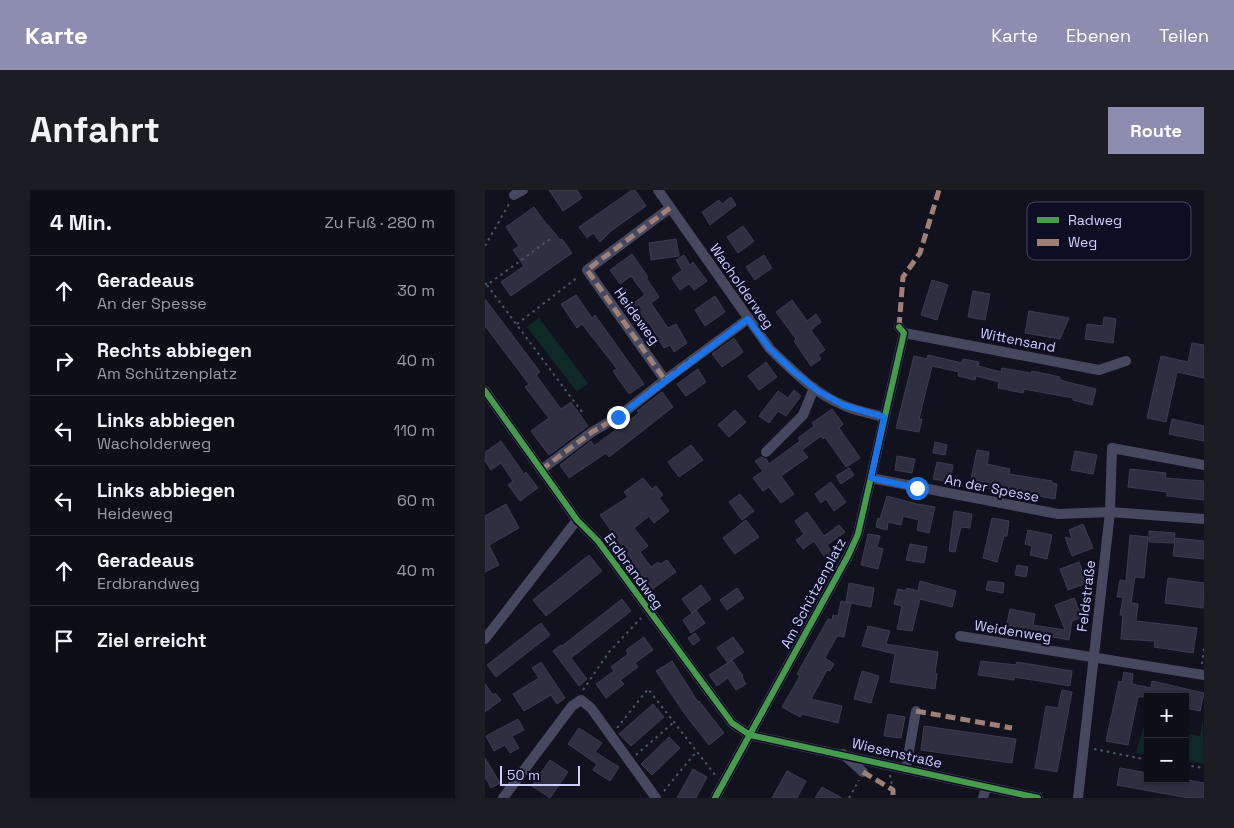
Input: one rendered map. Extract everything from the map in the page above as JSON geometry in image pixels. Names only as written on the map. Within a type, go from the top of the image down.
[{"type":"street","name":"Wacholderweg","points":[[658,190],[770,349],[814,388],[843,405],[884,417]]},
{"type":"street","points":[[587,270],[670,208]]},
{"type":"street","name":"Heideweg","points":[[587,270],[665,380]]},
{"type":"street","points":[[541,470],[592,432],[618,417],[748,319]]},
{"type":"street","name":"Wittensand","points":[[902,330],[1099,370],[1126,360]]},
{"type":"street","name":"Am Schützenplatz","points":[[715,798],[848,556],[858,534],[902,330]]},
{"type":"street","points":[[766,452],[803,415],[814,388]]},
{"type":"street","name":"Erdbrandweg","points":[[485,391],[577,520],[598,541],[732,723],[750,735]]},
{"type":"street","name":"Feldstraße","points":[[1079,798],[1110,512],[1112,448],[1204,465]]},
{"type":"street","name":"An der Spesse","points":[[871,478],[1058,514],[1110,512],[1204,519]]},
{"type":"street","points":[[485,639],[577,520]]},
{"type":"street","name":"Weidenweg","points":[[959,636],[1203,674]]},
{"type":"street","points":[[503,798],[572,706],[581,700],[591,708],[629,762],[660,795]]},
{"type":"street","points":[[906,768],[916,711]]},
{"type":"street","name":"Wiesenstraße","points":[[750,735],[1038,798]]},
{"type":"street","points":[[843,754],[863,772]]},
{"type":"street","points":[[983,798],[986,786]]},
{"type":"path","points":[[485,246],[519,193]]},
{"type":"path","points":[[553,237],[486,284],[582,412]]},
{"type":"path","points":[[517,324],[587,270]]},
{"type":"path","points":[[1203,674],[1204,648]]},
{"type":"path","points":[[611,736],[648,689],[722,785]]},
{"type":"path","points":[[629,762],[674,721]]},
{"type":"path","points":[[1084,748],[1144,759]]},
{"type":"path","points":[[660,795],[697,752]]},
{"type":"path","points":[[1189,766],[1204,768]]},
{"type":"path","points":[[849,798],[863,772]]},
{"type":"green space","points":[[539,318],[588,383],[577,392],[527,327]]},
{"type":"green space","points":[[1203,719],[1204,764],[1189,762],[1189,734],[1200,736]]},
{"type":"green space","points":[[1144,726],[1144,754],[1136,753]]},
{"type":"building","points":[[549,190],[577,190],[582,198],[563,211]]},
{"type":"building","points":[[632,190],[635,190],[646,206],[611,231],[600,242],[593,233],[587,238],[579,227]]},
{"type":"building","points":[[731,197],[736,205],[710,225],[702,212],[719,200],[722,204]]},
{"type":"building","points":[[534,207],[572,253],[511,296],[501,282],[524,266],[513,250],[519,246],[506,227]]},
{"type":"building","points":[[743,226],[754,241],[738,253],[727,237]]},
{"type":"building","points":[[676,239],[679,256],[651,260],[649,243]]},
{"type":"building","points":[[632,254],[659,297],[651,303],[668,328],[676,324],[687,343],[674,352],[670,345],[664,348],[649,323],[646,325],[632,304],[645,295],[631,276],[620,284],[610,270]]},
{"type":"building","points":[[684,255],[690,265],[693,262],[707,281],[694,290],[689,284],[680,290],[672,278],[682,270],[676,260]]},
{"type":"building","points":[[764,255],[772,268],[755,280],[746,267]]},
{"type":"building","points":[[932,280],[948,285],[937,320],[921,315]]},
{"type":"building","points":[[973,291],[990,294],[985,320],[968,317]]},
{"type":"building","points":[[576,295],[592,318],[595,315],[644,384],[629,394],[613,371],[617,369],[582,324],[577,328],[561,304]]},
{"type":"building","points":[[715,296],[725,312],[705,326],[695,310]]},
{"type":"building","points":[[485,299],[540,372],[536,375],[561,409],[571,402],[588,426],[549,455],[531,431],[549,418],[525,387],[529,384],[485,326]]},
{"type":"building","points":[[792,300],[807,321],[816,314],[821,322],[811,330],[825,350],[818,355],[821,359],[811,366],[794,341],[796,339],[776,312]]},
{"type":"building","points":[[1029,311],[1069,318],[1060,339],[1025,333]]},
{"type":"building","points":[[1104,317],[1116,319],[1113,343],[1085,339],[1087,324],[1103,326]]},
{"type":"building","points":[[734,338],[743,352],[722,367],[712,354]]},
{"type":"building","points":[[1192,343],[1204,345],[1204,378],[1177,372],[1166,422],[1147,418],[1161,356],[1188,362]]},
{"type":"building","points":[[928,355],[962,363],[963,359],[979,362],[978,366],[1001,372],[1002,368],[1031,373],[1032,371],[1060,377],[1059,379],[1063,381],[1096,389],[1092,405],[1073,400],[1073,398],[1024,389],[1023,393],[998,388],[999,382],[976,376],[975,380],[958,376],[959,372],[932,366],[919,419],[922,419],[919,432],[896,428],[914,356],[927,359]]},
{"type":"building","points":[[766,362],[777,377],[759,390],[748,376]]},
{"type":"building","points":[[698,369],[706,382],[686,396],[677,384]]},
{"type":"building","points":[[794,390],[801,396],[786,416],[778,411],[769,423],[759,416],[778,391],[788,398]]},
{"type":"building","points":[[662,392],[673,407],[609,457],[606,453],[569,478],[560,465],[591,441],[594,446],[639,413],[637,411]]},
{"type":"building","points":[[832,409],[843,424],[839,428],[860,458],[846,467],[825,437],[823,439],[821,436],[802,450],[808,457],[781,476],[794,494],[781,503],[769,487],[763,491],[753,478],[763,471],[755,461],[761,457],[766,459],[769,464],[800,441],[798,438],[814,426],[812,423]]},
{"type":"building","points":[[735,410],[746,422],[729,437],[718,425]]},
{"type":"building","points":[[1172,419],[1204,426],[1204,441],[1169,434]]},
{"type":"building","points":[[501,441],[524,474],[526,472],[538,488],[520,501],[508,485],[513,481],[501,463],[491,470],[485,461],[485,452]]},
{"type":"building","points":[[935,442],[947,445],[945,455],[933,453]]},
{"type":"building","points":[[691,445],[703,460],[679,477],[668,462]]},
{"type":"building","points":[[977,450],[989,452],[987,464],[1010,469],[1009,474],[1052,481],[1052,483],[1057,484],[1055,499],[1005,490],[1005,492],[970,484]]},
{"type":"building","points":[[1075,451],[1097,455],[1093,474],[1071,470]]},
{"type":"building","points":[[897,456],[915,459],[912,473],[895,470]]},
{"type":"building","points":[[937,462],[953,465],[950,482],[933,479]]},
{"type":"building","points":[[849,468],[854,475],[841,484],[836,476]]},
{"type":"building","points":[[1130,469],[1166,473],[1165,478],[1204,481],[1204,500],[1167,496],[1167,492],[1128,487]]},
{"type":"building","points":[[643,478],[652,489],[656,486],[663,495],[659,498],[669,511],[654,523],[649,516],[634,528],[648,546],[640,552],[651,567],[658,562],[660,564],[667,560],[676,572],[651,590],[600,515],[628,497],[624,492]]},
{"type":"building","points":[[831,482],[846,502],[834,511],[826,499],[821,503],[815,494]]},
{"type":"building","points":[[740,494],[754,511],[742,520],[729,502]]},
{"type":"building","points":[[887,496],[935,507],[929,533],[917,530],[919,520],[903,516],[901,525],[888,522],[887,530],[876,527]]},
{"type":"building","points":[[506,504],[519,528],[489,545],[499,565],[485,572],[485,516]]},
{"type":"building","points":[[954,511],[972,514],[970,528],[961,527],[955,552],[949,551]]},
{"type":"building","points":[[807,512],[824,536],[839,525],[845,532],[827,545],[835,557],[828,562],[814,541],[803,549],[796,540],[804,534],[795,521]]},
{"type":"building","points":[[992,518],[1009,521],[1007,536],[1004,536],[997,562],[983,558]]},
{"type":"building","points":[[746,520],[759,537],[735,554],[723,538]]},
{"type":"building","points":[[1083,524],[1093,548],[1072,556],[1065,537],[1072,539],[1069,530]]},
{"type":"building","points":[[1028,530],[1052,535],[1047,559],[1030,555],[1032,546],[1025,544]]},
{"type":"building","points":[[1149,531],[1175,533],[1174,543],[1149,542]]},
{"type":"building","points":[[868,534],[880,536],[877,547],[883,549],[878,569],[861,565]]},
{"type":"building","points":[[1130,535],[1148,537],[1144,578],[1135,577],[1131,603],[1138,604],[1136,621],[1197,628],[1193,653],[1154,647],[1155,641],[1121,639],[1123,615],[1120,615],[1123,597],[1117,597],[1120,580],[1126,581]]},
{"type":"building","points":[[1175,538],[1204,541],[1204,559],[1173,556]]},
{"type":"building","points":[[910,544],[927,547],[924,563],[906,560]]},
{"type":"building","points":[[589,555],[602,571],[546,616],[533,600]]},
{"type":"building","points":[[1079,562],[1087,583],[1068,590],[1060,569]]},
{"type":"building","points":[[1017,565],[1028,567],[1026,577],[1015,575]]},
{"type":"building","points":[[1168,578],[1204,583],[1203,608],[1165,603]]},
{"type":"building","points":[[920,581],[956,591],[952,607],[920,599],[912,631],[897,629],[902,606],[894,604],[898,589],[906,591],[907,588],[918,591]]},
{"type":"building","points":[[988,581],[1004,583],[1003,593],[986,590]]},
{"type":"building","points":[[849,583],[874,588],[871,607],[846,602]]},
{"type":"building","points":[[701,585],[711,599],[692,613],[682,599]]},
{"type":"building","points":[[737,588],[744,598],[727,610],[720,600]]},
{"type":"building","points":[[1074,598],[1082,617],[1072,621],[1069,640],[1006,628],[1010,609],[1035,614],[1033,625],[1065,630],[1055,605]]},
{"type":"building","points":[[622,599],[631,611],[571,658],[587,679],[579,686],[553,651]]},
{"type":"building","points":[[841,601],[851,603],[844,637],[837,636],[825,658],[834,664],[830,671],[827,670],[811,699],[842,706],[838,723],[802,714],[800,717],[782,707],[800,676],[797,674],[828,619],[832,620],[833,615],[838,616]]},
{"type":"building","points":[[696,610],[705,623],[691,633],[683,620]]},
{"type":"building","points":[[541,623],[550,635],[496,677],[487,665]]},
{"type":"building","points":[[868,626],[890,631],[886,644],[938,652],[935,689],[890,682],[895,654],[862,646]]},
{"type":"building","points":[[695,633],[700,640],[693,645],[688,638]]},
{"type":"building","points":[[644,637],[653,650],[635,663],[638,667],[620,680],[624,684],[606,698],[596,684],[614,671],[611,667],[628,654],[626,650]]},
{"type":"building","points":[[733,637],[744,652],[728,663],[717,648]]},
{"type":"building","points":[[732,660],[746,684],[736,690],[728,678],[717,686],[709,675]]},
{"type":"building","points":[[672,661],[698,702],[724,733],[709,745],[684,713],[656,671]]},
{"type":"building","points":[[981,661],[1016,665],[1017,662],[1072,671],[1070,686],[1014,677],[1014,680],[978,675]]},
{"type":"building","points":[[541,662],[565,698],[557,704],[551,695],[524,711],[513,694],[539,678],[532,668]]},
{"type":"building","points":[[862,671],[879,676],[871,703],[854,699]]},
{"type":"building","points":[[1124,672],[1133,674],[1132,684],[1151,688],[1152,681],[1204,693],[1200,711],[1189,709],[1189,693],[1144,693],[1144,697],[1138,697],[1128,745],[1106,741],[1119,681],[1122,682]]},
{"type":"building","points":[[485,684],[493,695],[495,693],[501,700],[485,712]]},
{"type":"building","points":[[1062,690],[1072,692],[1057,772],[1035,768],[1046,706],[1058,708]]},
{"type":"building","points":[[653,704],[664,717],[631,746],[619,734]]},
{"type":"building","points":[[888,714],[905,717],[901,738],[884,736]]},
{"type":"building","points":[[518,719],[524,730],[512,736],[519,748],[510,753],[505,745],[494,751],[486,736]]},
{"type":"building","points":[[924,726],[1016,739],[1012,763],[921,750]]},
{"type":"building","points":[[579,728],[602,743],[595,752],[619,767],[610,781],[593,770],[597,764],[568,744]]},
{"type":"building","points":[[669,737],[680,748],[652,775],[641,764]]},
{"type":"building","points":[[485,758],[500,783],[491,788],[485,777]]},
{"type":"building","points":[[550,760],[568,772],[550,798],[532,786]]},
{"type":"building","points":[[1120,768],[1144,772],[1144,783],[1189,783],[1189,780],[1204,783],[1204,798],[1188,798],[1117,785]]},
{"type":"building","points":[[693,769],[707,777],[696,798],[677,798]]},
{"type":"building","points":[[787,771],[806,781],[797,798],[772,798]]},
{"type":"building","points":[[822,787],[842,798],[815,798]]},
{"type":"marked path","points":[[899,327],[903,277],[920,253],[939,190]]},
{"type":"marked path","points":[[670,208],[587,270],[665,380],[748,319]]},
{"type":"marked path","points":[[541,470],[592,432],[618,417],[665,380]]},
{"type":"marked path","points":[[916,711],[1012,728]]},
{"type":"marked path","points":[[863,772],[893,790],[893,798]]},
{"type":"cycle path","points":[[715,798],[848,556],[858,534],[904,333],[899,327]]},
{"type":"cycle path","points":[[485,391],[577,520],[598,541],[732,723],[750,735],[1038,798]]},
{"type":"route","points":[[618,417],[748,319],[770,349],[818,391],[843,405],[884,417],[871,478],[917,488]]}]
